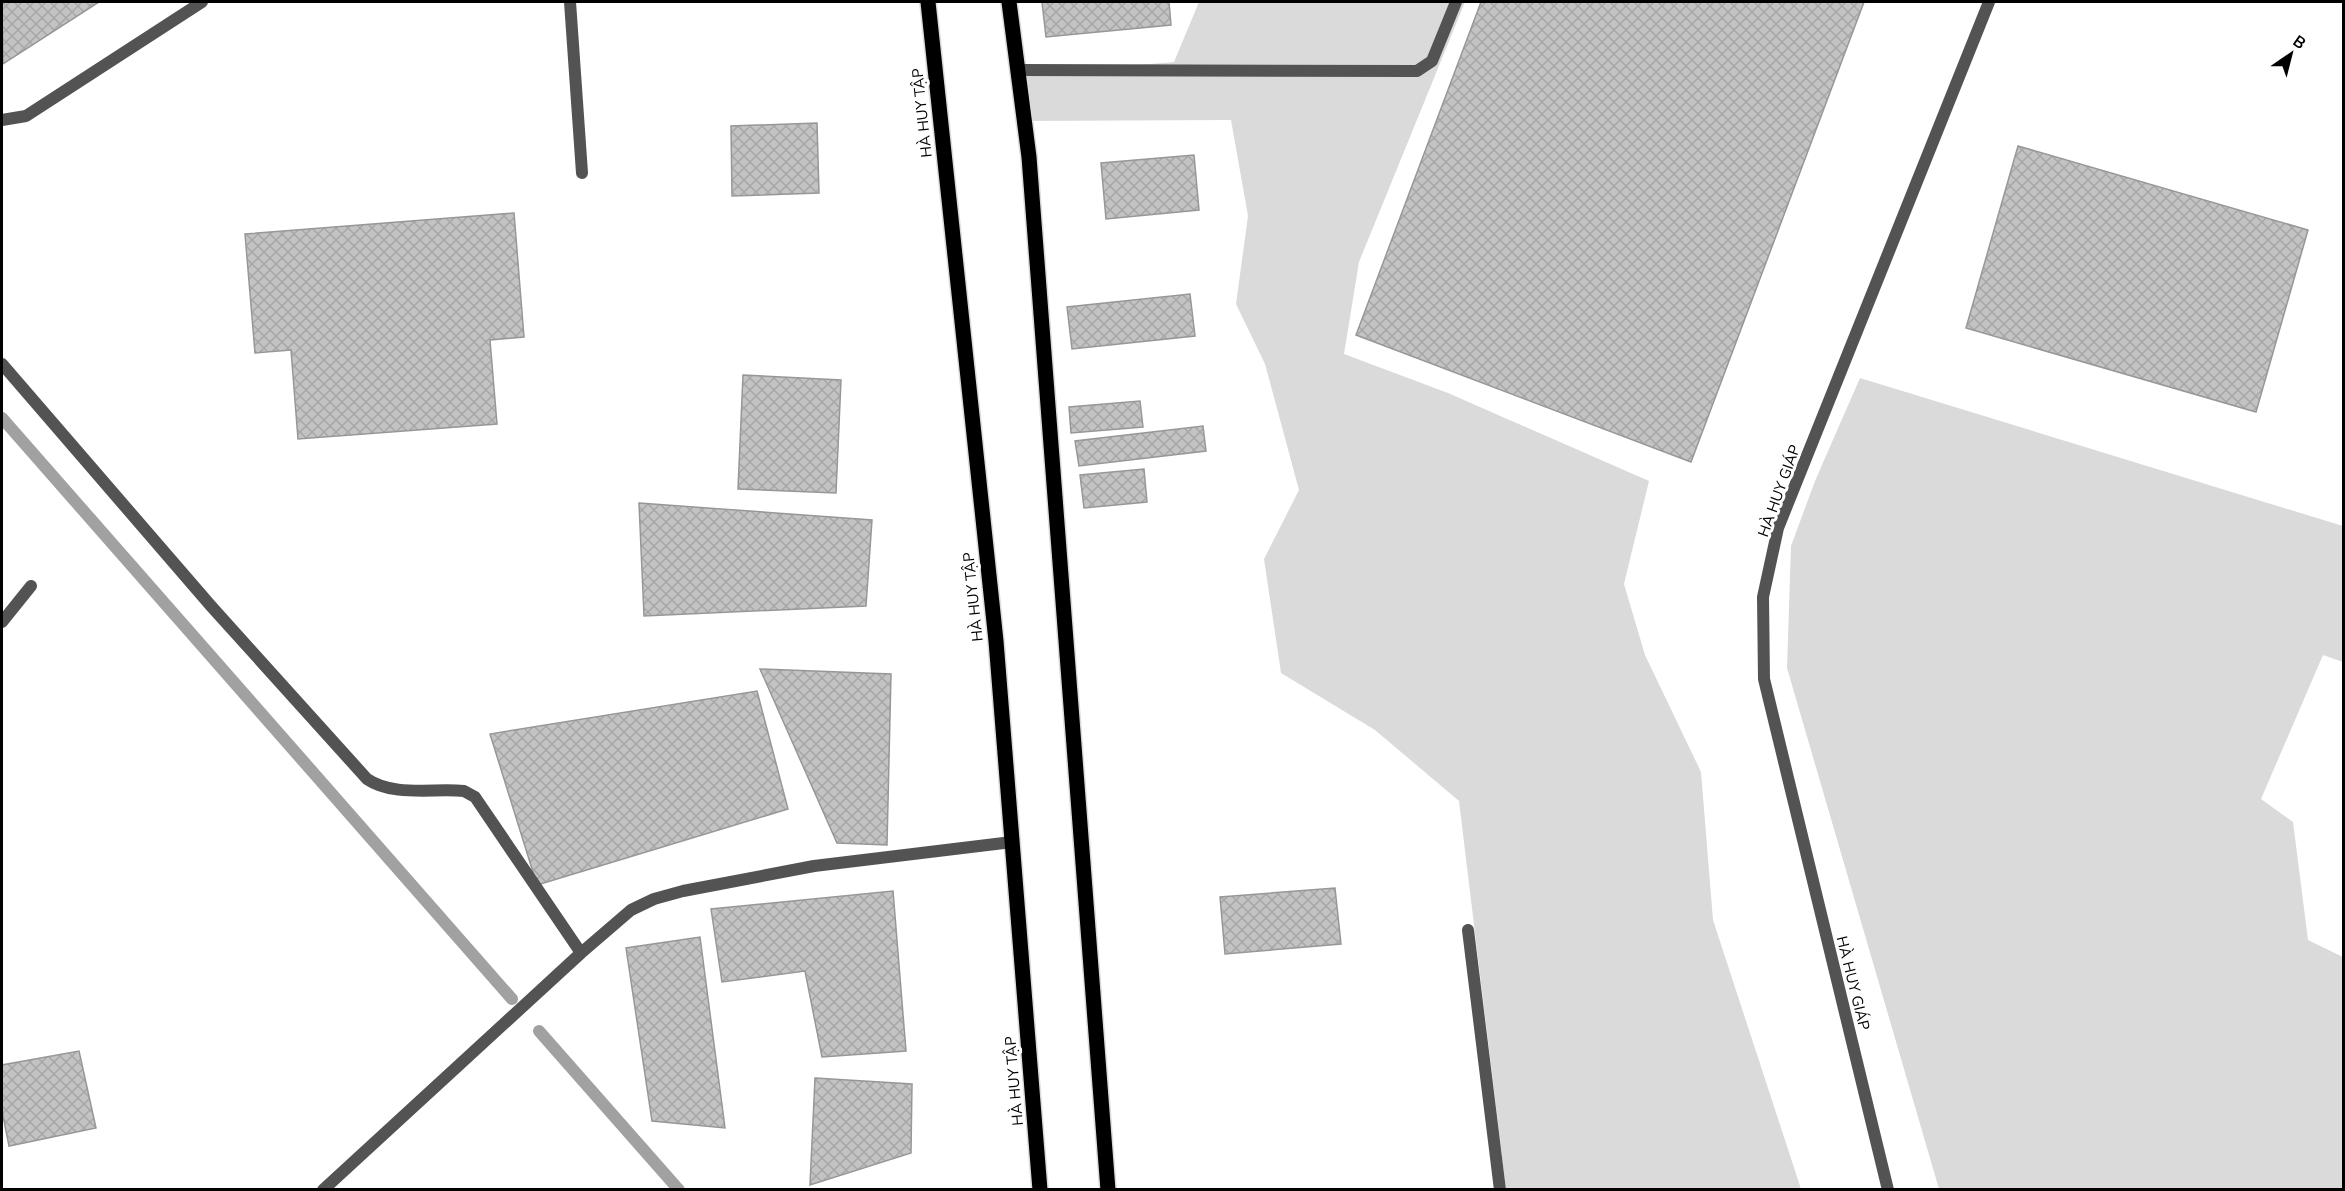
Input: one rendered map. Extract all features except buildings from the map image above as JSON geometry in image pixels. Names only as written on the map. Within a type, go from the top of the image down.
[{"type":"main road","name":"HÀ HUY TẬP","points":[[928,2],[996,641],[1041,1190]]},
{"type":"main road","points":[[1010,2],[1029,157],[1108,1190]]},
{"type":"street","points":[[2,120],[26,116],[202,2]]},
{"type":"street","points":[[570,2],[582,173]]},
{"type":"street","points":[[1018,70],[1417,70],[1432,61],[1456,2]]},
{"type":"street","name":"HÀ HUY GIÁP","points":[[1888,1190],[1764,679],[1763,597],[1778,528],[1989,2]]},
{"type":"street","points":[[2,364],[211,606],[367,779],[378,786],[392,789],[465,791],[475,797],[581,953]]},
{"type":"street","points":[[2,622],[31,586]]},
{"type":"street","points":[[323,1190],[581,953],[631,910],[654,899],[683,891],[814,866],[1012,842]]},
{"type":"street","points":[[1468,930],[1500,1190]]},
{"type":"shaded area","points":[[1199,2],[1465,2],[1359,262],[1344,354],[1448,393],[1649,481],[1624,584],[1645,655],[1701,772],[1713,920],[1801,1189],[1506,1189],[1459,801],[1375,730],[1281,673],[1264,559],[1299,490],[1265,364],[1236,304],[1248,216],[1231,120],[1015,121],[1016,75],[1174,62]]},
{"type":"shaded area","points":[[1860,378],[2343,526],[2343,662],[2323,655],[2261,799],[2293,822],[2308,940],[2343,957],[2343,1189],[1939,1189],[1787,668],[1791,546],[1815,481]]},
{"type":"waterway","points":[[2,418],[512,999]]},
{"type":"waterway","points":[[539,1031],[679,1190]]}]
